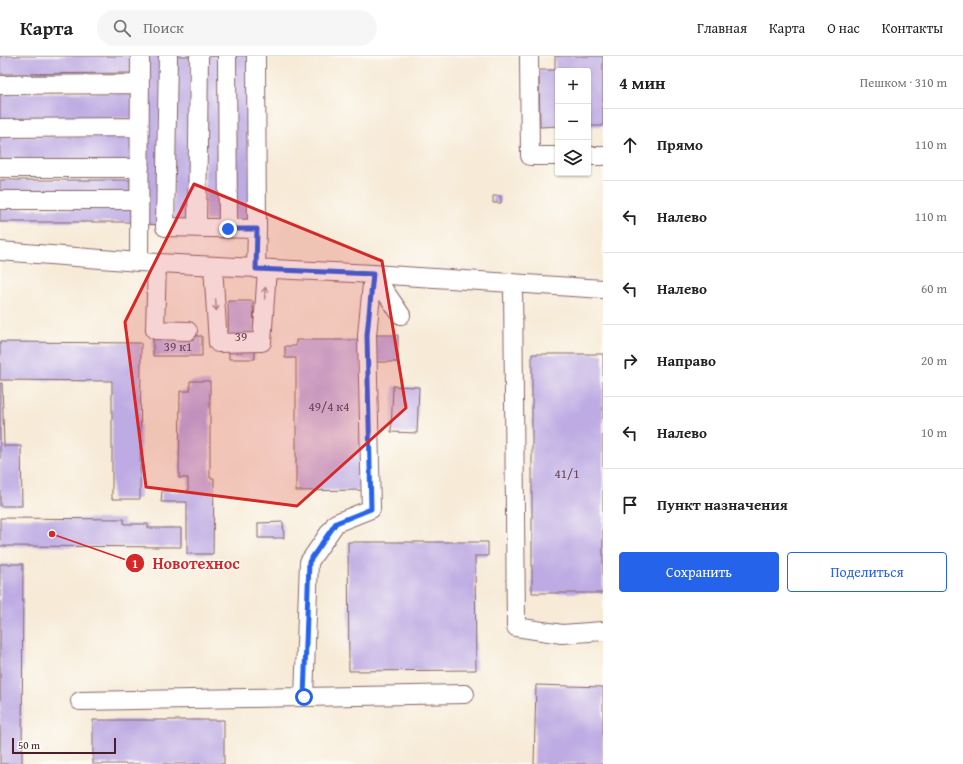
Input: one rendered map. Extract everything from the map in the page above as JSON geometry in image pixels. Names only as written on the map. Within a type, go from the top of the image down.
[{"type":"street","points":[[139,262],[140,56]]},
{"type":"street","points":[[168,56],[166,227],[257,229]]},
{"type":"street","points":[[197,228],[199,56]]},
{"type":"street","points":[[227,56],[228,229]]},
{"type":"street","points":[[214,266],[218,342],[262,342],[261,269],[257,229],[256,56]]},
{"type":"street","points":[[529,56],[530,156],[555,156]]},
{"type":"street","points":[[0,85],[140,84]]},
{"type":"street","points":[[0,128],[140,127]]},
{"type":"street","points":[[591,156],[603,156]]},
{"type":"street","points":[[0,168],[140,168]]},
{"type":"street","points":[[0,200],[139,200]]},
{"type":"street","points":[[0,251],[139,262],[373,274],[603,289]]},
{"type":"street","points":[[157,263],[155,330],[188,331]]},
{"type":"street","points":[[373,274],[400,315]]},
{"type":"street","points":[[304,697],[309,562],[336,523],[371,509],[367,335],[373,274]]},
{"type":"street","points":[[513,283],[516,628],[562,634],[603,631]]},
{"type":"street","points":[[80,701],[465,694]]},
{"type":"highlighted area","points":[[194,184],[382,261],[406,408],[297,506],[146,487],[125,322]]},
{"type":"building","points":[[0,56],[133,56],[133,73],[0,74]]},
{"type":"building","points":[[147,56],[165,56],[163,225],[145,224]]},
{"type":"building","points":[[174,56],[191,56],[189,225],[173,225]]},
{"type":"building","points":[[223,56],[224,221],[205,221],[204,57]]},
{"type":"building","points":[[233,56],[249,56],[250,221],[234,221]]},
{"type":"building","points":[[555,56],[603,56],[603,126],[591,126],[591,68],[555,68]]},
{"type":"building","points":[[539,70],[555,70],[555,126],[540,127]]},
{"type":"building","points":[[132,92],[133,118],[0,120],[0,93]]},
{"type":"building","points":[[134,136],[134,163],[0,164],[0,137]]},
{"type":"building","points":[[0,180],[130,180],[130,193],[0,193]]},
{"type":"building","points":[[493,196],[501,196],[501,203],[493,203]]},
{"type":"building","points":[[0,209],[135,209],[135,222],[0,222]]},
{"type":"building","points":[[228,301],[253,301],[255,359],[229,359]]},
{"type":"building","points":[[373,335],[398,335],[398,362],[373,362]]},
{"type":"building","points":[[153,336],[202,336],[202,356],[153,356]]},
{"type":"building","points":[[296,340],[362,340],[363,490],[296,491],[296,358],[285,358],[285,346],[296,346]]},
{"type":"building","points":[[0,342],[141,343],[140,499],[112,499],[112,381],[0,380]]},
{"type":"building","points":[[532,354],[603,354],[603,593],[532,593]]},
{"type":"building","points":[[190,381],[210,381],[210,478],[214,478],[213,554],[187,554],[187,502],[161,502],[162,491],[188,492],[188,478],[179,478],[180,391],[190,391]]},
{"type":"building","points":[[0,383],[2,383],[4,446],[21,446],[22,506],[0,506]]},
{"type":"building","points":[[393,386],[419,387],[417,433],[391,432]]},
{"type":"building","points":[[0,518],[124,519],[124,524],[148,524],[148,528],[181,528],[181,547],[0,546]]},
{"type":"building","points":[[283,522],[284,538],[258,538],[258,523]]},
{"type":"building","points":[[348,542],[488,542],[488,556],[475,556],[476,670],[349,671]]},
{"type":"building","points":[[0,564],[23,564],[22,764],[0,764]]},
{"type":"building","points":[[536,685],[603,687],[603,764],[534,764]]},
{"type":"building","points":[[93,720],[224,720],[224,764],[93,764]]},
{"type":"place","name":"Новотехнос","points":[[52,534]]},
{"type":"route","points":[[228,229],[257,229],[256,269],[373,274],[367,335],[371,509],[336,523],[309,562],[304,697]]}]
